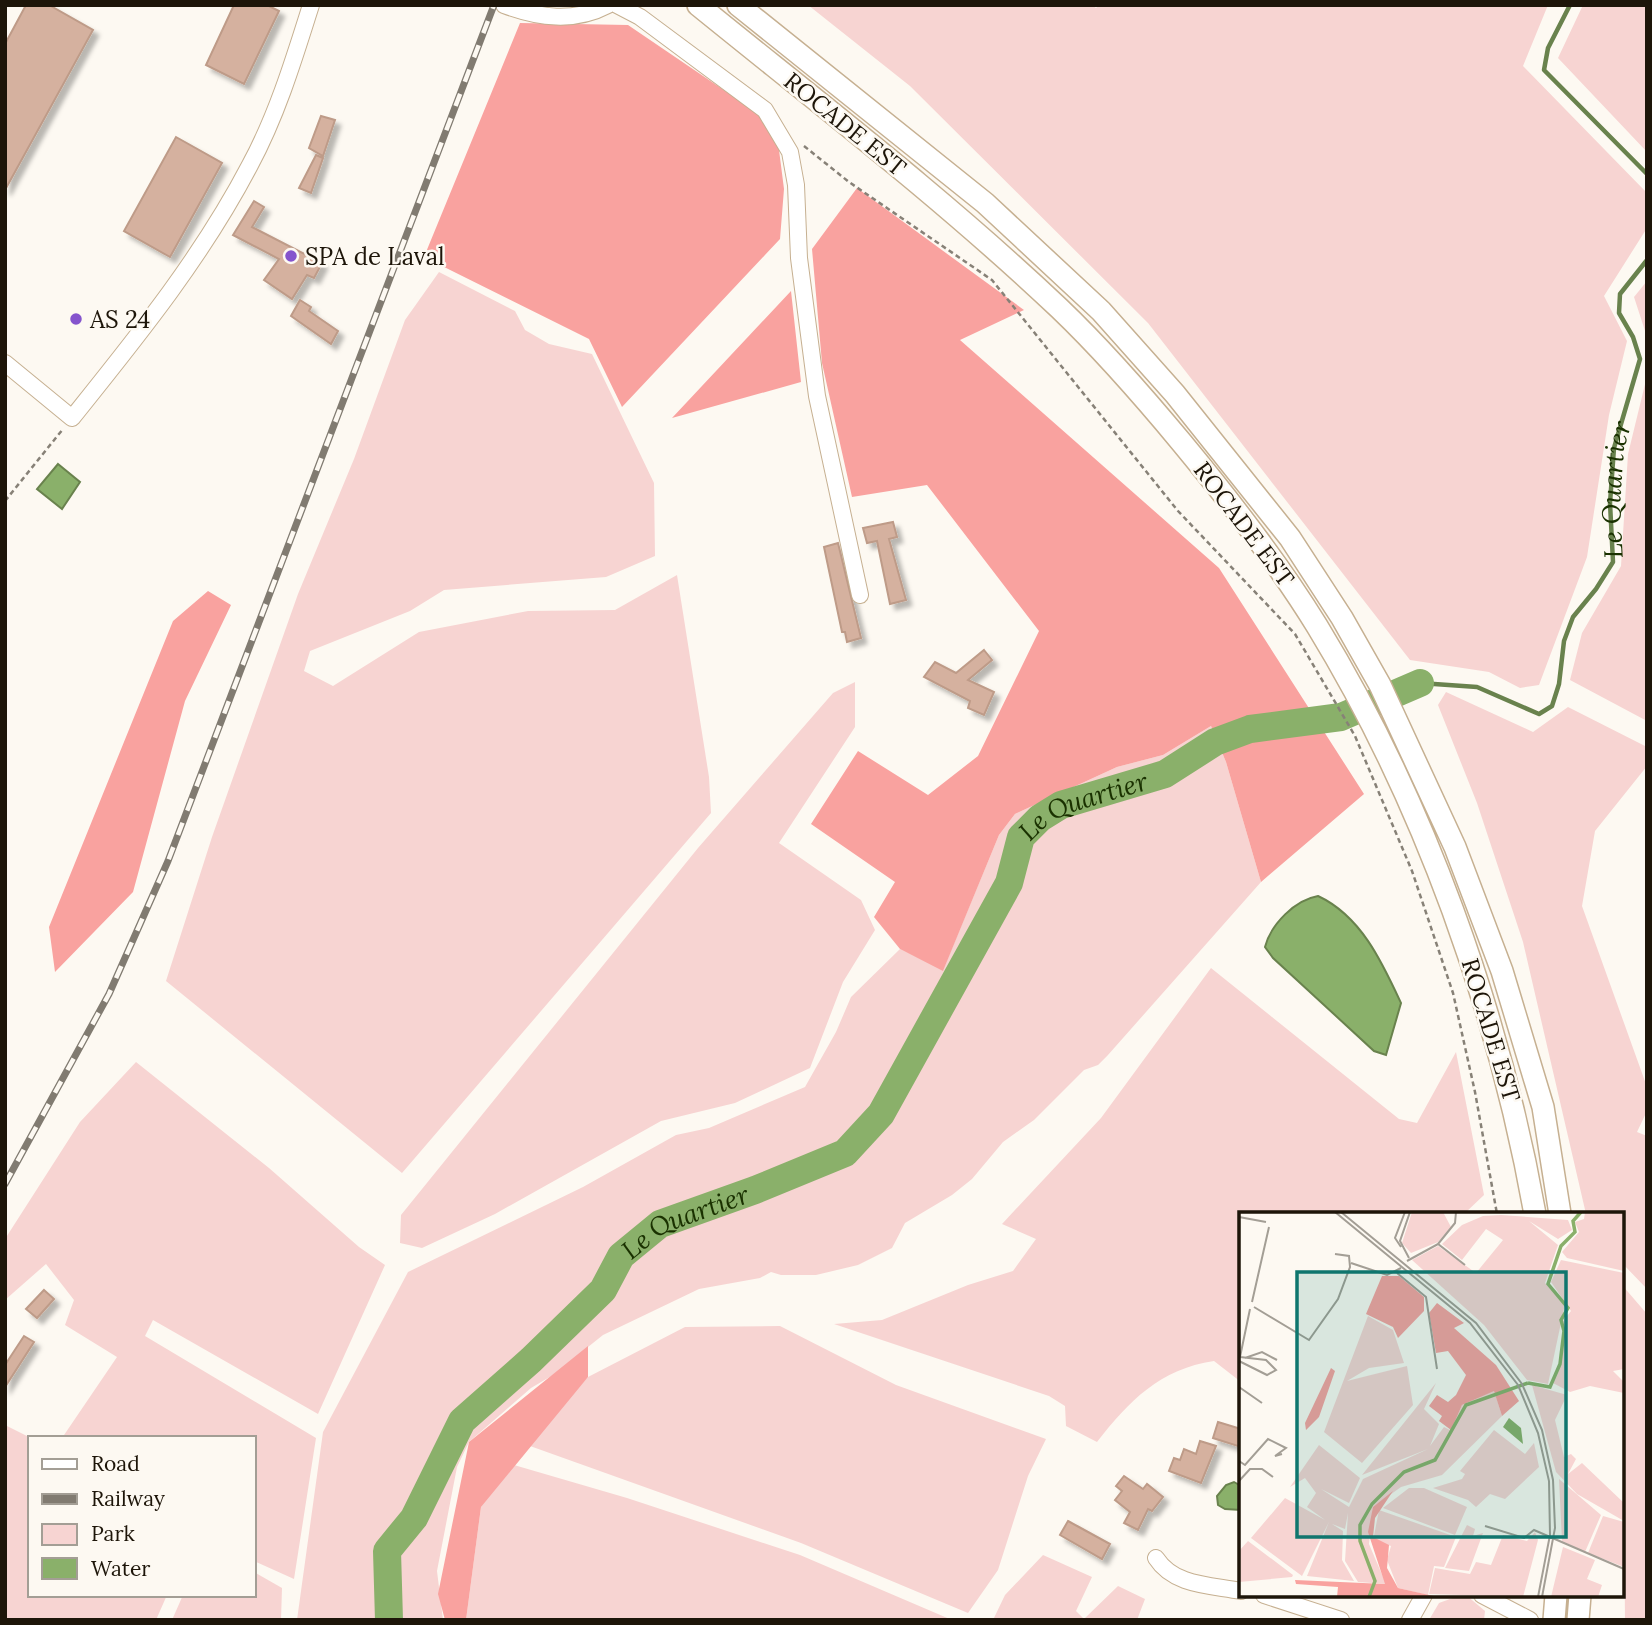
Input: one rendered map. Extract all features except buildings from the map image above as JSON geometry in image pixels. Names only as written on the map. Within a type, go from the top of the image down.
[{"type":"main road","name":"ROCADE EST","points":[[698,5],[965,222],[1062,310],[1128,379],[1244,519],[1317,625],[1356,695],[1362,729],[1436,867],[1480,985],[1520,1129],[1535,1212]]},
{"type":"main road","name":"ROCADE EST","points":[[738,5],[985,204],[1101,311],[1175,394],[1290,538],[1342,618],[1380,685],[1455,847],[1502,971],[1543,1107],[1560,1212]]},
{"type":"main road","points":[[1554,1620],[1556,1597]]},
{"type":"main road","points":[[1578,1620],[1580,1597]]},
{"type":"street","points":[[5,363],[72,418],[161,308],[213,231],[252,163],[287,80],[311,5]]},
{"type":"street","points":[[510,7],[551,18],[593,13],[608,5]]},
{"type":"street","points":[[617,5],[651,24],[765,110],[790,152],[796,185],[799,258],[817,396],[860,595]]},
{"type":"street","points":[[1156,1558],[1163,1570],[1176,1578],[1239,1591]]},
{"type":"street","points":[[1270,1597],[1341,1620]]},
{"type":"street","points":[[1410,1620],[1423,1597]]},
{"type":"street","points":[[1486,1597],[1530,1620]]},
{"type":"path","points":[[796,138],[849,182],[992,280],[1178,511],[1295,634],[1328,686],[1362,729],[1453,993],[1475,1092],[1497,1212]]},
{"type":"path","points":[[5,501],[72,418]]},
{"type":"green space","points":[[808,5],[1092,5],[1096,8],[1099,5],[1548,5],[1523,66],[1647,193],[1647,228],[1604,296],[1627,341],[1609,415],[1587,557],[1539,685],[1520,688],[1489,672],[1410,660],[1148,323],[910,86]]},
{"type":"green space","points":[[1583,5],[1647,5],[1647,152],[1558,58]]},
{"type":"green space","points":[[439,272],[515,311],[525,330],[549,344],[592,354],[654,483],[655,556],[606,577],[444,590],[410,611],[310,651],[304,671],[333,686],[419,632],[528,611],[615,610],[677,575],[709,777],[711,813],[402,1173],[166,981],[212,837],[298,594],[354,459],[405,320]]},
{"type":"green space","points":[[1647,281],[1647,337],[1634,297]]},
{"type":"green space","points":[[1647,376],[1647,721],[1570,680],[1582,633],[1621,566],[1628,454]]},
{"type":"green space","points":[[855,682],[855,727],[779,843],[861,900],[875,930],[843,982],[810,1068],[735,1103],[661,1121],[495,1214],[422,1248],[400,1243],[401,1215],[698,848],[833,693]]},
{"type":"green space","points":[[1446,692],[1533,732],[1568,707],[1647,747],[1647,766],[1595,831],[1582,906],[1647,1087],[1647,1111],[1637,1132],[1647,1136],[1647,1289],[1624,1265],[1624,1212],[1586,1212],[1523,942],[1477,803],[1438,705]]},
{"type":"green space","points":[[1211,726],[1226,762],[1261,882],[1098,1065],[1084,1070],[1034,1120],[1003,1142],[972,1179],[952,1195],[905,1223],[892,1248],[858,1265],[816,1275],[781,1275],[771,1272],[760,1278],[699,1289],[603,1335],[553,1375],[531,1388],[469,1442],[457,1467],[437,1571],[443,1620],[297,1620],[323,1432],[408,1272],[583,1187],[676,1135],[709,1128],[805,1087],[836,1032],[851,997],[900,949],[943,970],[999,835],[1015,814],[1117,767],[1163,755]]},
{"type":"green space","points":[[1211,968],[1399,1119],[1417,1123],[1456,1052],[1484,1195],[1466,1212],[1239,1212],[1239,1380],[1214,1361],[1177,1371],[1134,1400],[1097,1442],[1066,1426],[1065,1406],[1049,1396],[834,1324],[882,1320],[968,1285],[1013,1271],[1036,1239],[1002,1224],[1101,1118]]},
{"type":"green space","points":[[136,1062],[269,1168],[359,1247],[385,1265],[318,1414],[153,1320],[145,1336],[316,1438],[294,1579],[256,1562],[256,1436],[63,1436],[117,1357],[65,1325],[74,1300],[46,1264],[5,1300],[5,1239],[80,1122]]},
{"type":"green space","points":[[1624,1287],[1647,1314],[1647,1620],[1625,1620]]},
{"type":"green space","points":[[780,1326],[896,1385],[1046,1439],[1028,1476],[998,1570],[968,1613],[801,1543],[530,1446],[538,1431],[588,1377],[685,1327]]},
{"type":"green space","points":[[5,1425],[28,1436],[28,1597],[166,1597],[156,1620],[5,1620]]},
{"type":"green space","points":[[504,1462],[627,1498],[800,1555],[952,1620],[466,1620],[481,1507]]},
{"type":"green space","points":[[1043,1555],[1092,1577],[1076,1611],[1084,1619],[1118,1586],[1145,1599],[1137,1620],[993,1620],[1005,1595]]},
{"type":"green space","points":[[256,1573],[282,1588],[281,1620],[172,1620],[182,1597],[256,1597]]},
{"type":"green space","points":[[1456,1597],[1468,1597],[1485,1611],[1484,1620],[1429,1620],[1439,1603]]},
{"type":"shaded area","points":[[520,23],[628,25],[762,116],[779,150],[784,189],[780,239],[622,407],[589,339],[424,257]]},
{"type":"shaded area","points":[[857,188],[1024,310],[960,340],[1219,568],[1364,794],[1261,882],[1226,762],[1211,726],[1163,755],[1117,767],[1015,814],[999,835],[943,971],[900,949],[874,917],[895,882],[811,824],[858,751],[928,795],[978,756],[1039,631],[927,485],[852,497],[822,363],[812,249]]},
{"type":"shaded area","points":[[791,291],[801,382],[672,418]]},
{"type":"shaded area","points":[[208,591],[231,605],[185,701],[133,892],[55,972],[49,927],[173,621]]},
{"type":"shaded area","points":[[588,1346],[588,1377],[481,1507],[466,1620],[445,1620],[438,1594],[469,1442]]},
{"type":"water","points":[[58,464],[80,482],[62,509],[37,489]]},
{"type":"water","points":[[1318,896],[1346,915],[1358,928],[1378,956],[1401,1003],[1386,1055],[1374,1051],[1273,958],[1265,947],[1285,914],[1301,902]]},
{"type":"water","points":[[1234,1482],[1239,1485],[1239,1510],[1225,1509],[1218,1505],[1217,1496],[1226,1485]]},
{"type":"waterway","name":"Le Quartier","points":[[1570,5],[1548,48],[1544,70],[1647,174]]},
{"type":"waterway","name":"Le Quartier","points":[[1420,683],[1477,687],[1539,714],[1552,706],[1559,684],[1564,641],[1573,617],[1596,589],[1613,562],[1610,503],[1614,448],[1640,359],[1633,337],[1619,313],[1620,294],[1647,260]]},
{"type":"waterway","name":"Le Quartier","points":[[389,1620],[387,1551],[414,1518],[462,1421],[531,1360],[603,1290],[621,1256],[660,1224],[755,1190],[845,1153],[881,1114],[1009,883],[1021,837],[1040,818],[1061,805],[1165,774],[1215,742],[1250,729],[1341,717],[1420,683]]},
{"type":"railway","points":[[5,1184],[109,994],[168,861],[494,5]]},
{"type":"place","name":"SPA de Laval","points":[[291,256]]},
{"type":"place","name":"AS 24","points":[[76,319]]}]
